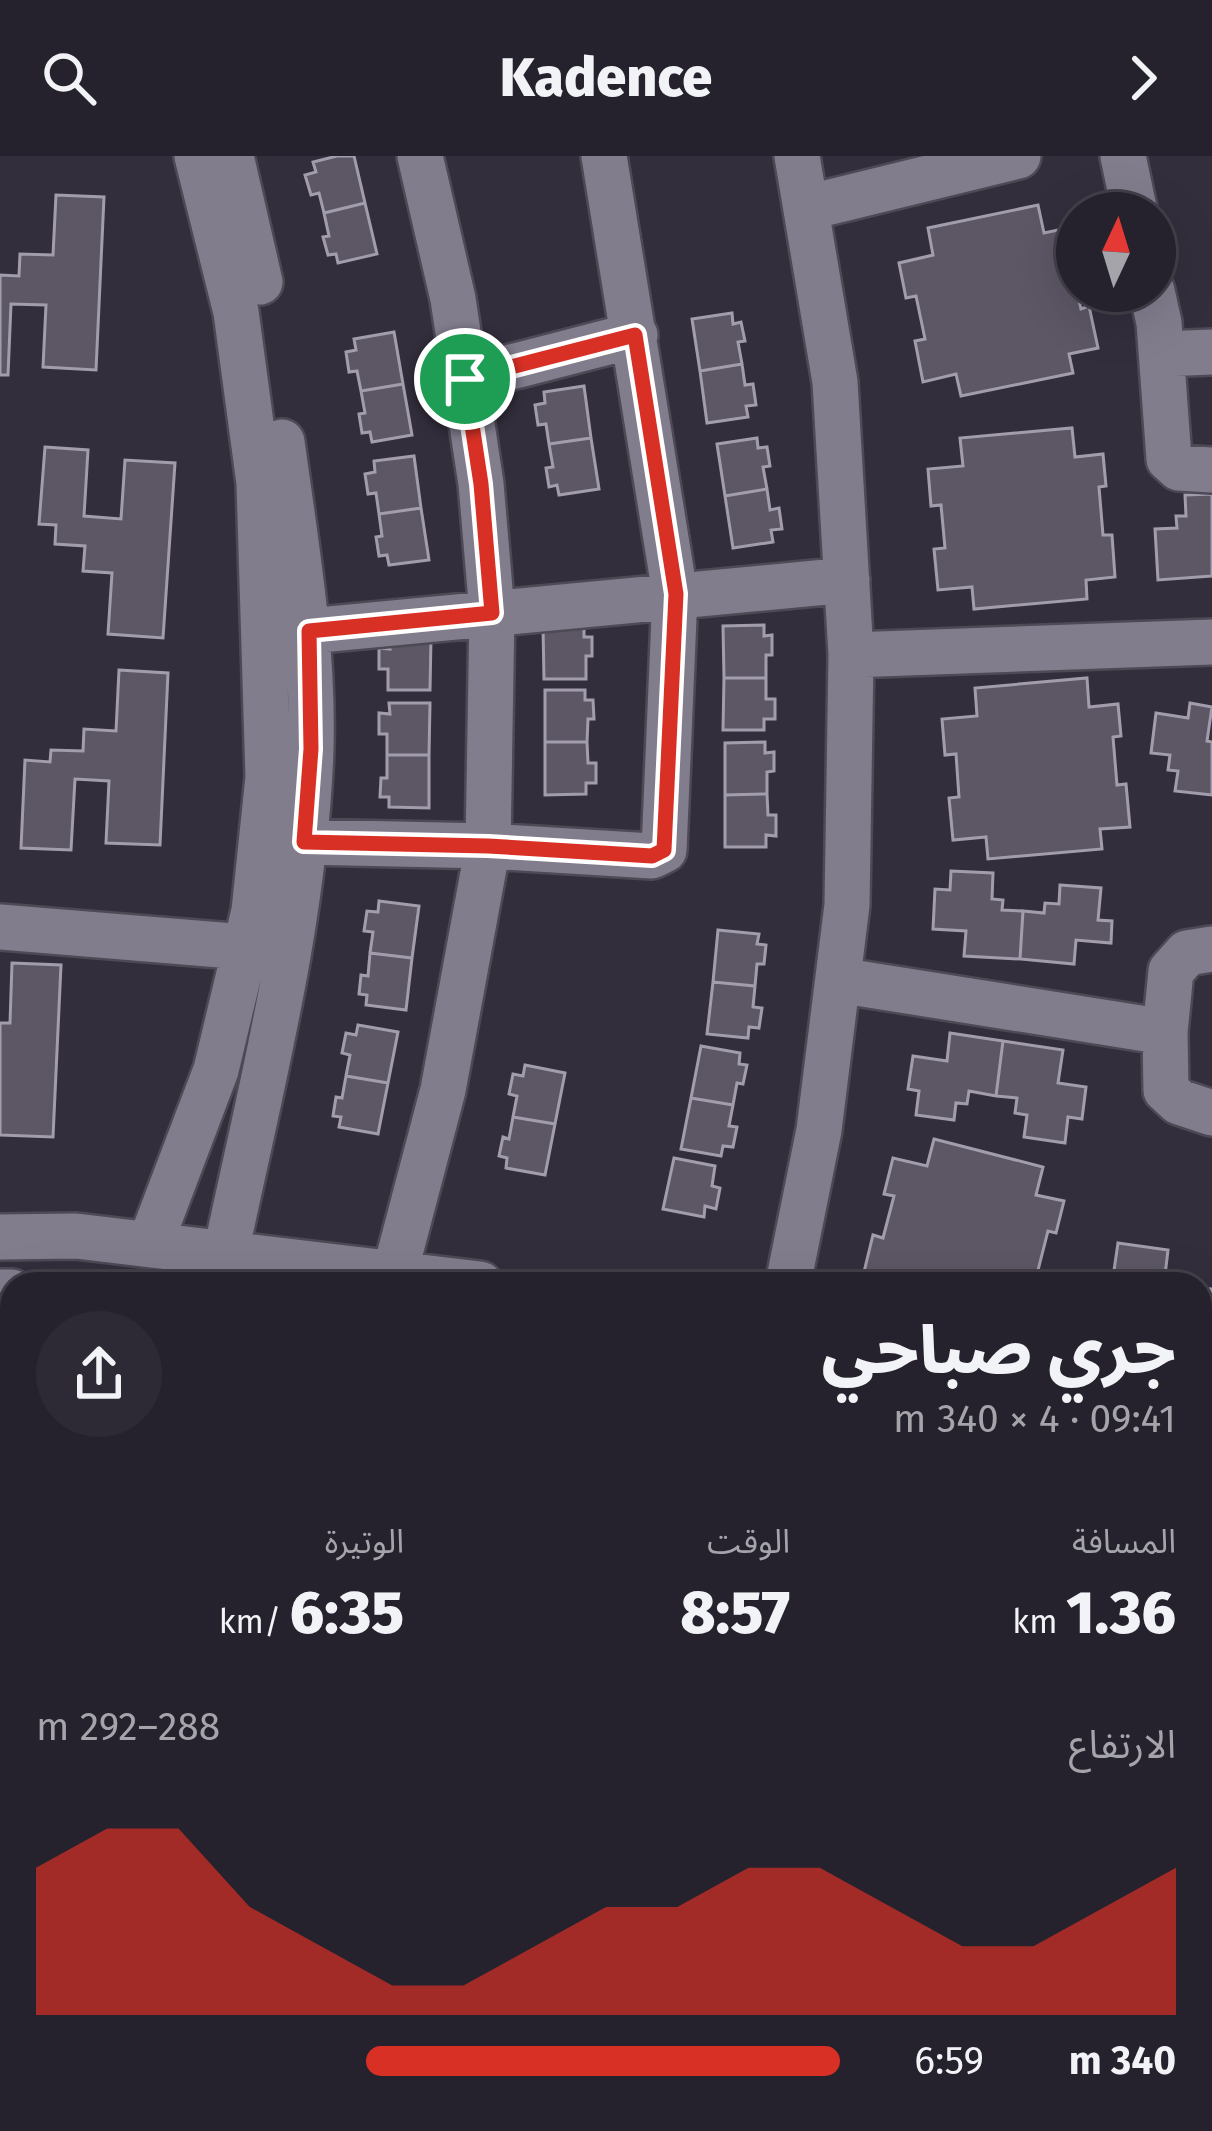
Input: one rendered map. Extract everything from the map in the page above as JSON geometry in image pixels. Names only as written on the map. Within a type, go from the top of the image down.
[{"type":"street","points":[[150,1244],[216,1070],[254,911],[268,777],[259,483],[236,313],[197,156]]},
{"type":"street","points":[[226,1252],[289,957],[311,749],[309,631],[261,288],[231,156]]},
{"type":"street","points":[[0,1237],[76,1236],[394,1272],[443,1090],[488,846],[492,613],[481,484],[453,299],[420,156]]},
{"type":"street","points":[[304,842],[652,856],[664,850],[676,594],[604,156]]},
{"type":"street","points":[[790,1272],[819,1130],[847,905],[851,655],[835,382],[797,156]]},
{"type":"street","points":[[806,208],[1018,156]]},
{"type":"street","points":[[1123,156],[1131,192]]},
{"type":"street","points":[[1155,312],[1169,459],[1179,468],[1212,470]]},
{"type":"street","points":[[465,379],[635,335]]},
{"type":"street","points":[[1162,354],[1212,352]]},
{"type":"street","points":[[309,631],[847,580]]},
{"type":"street","points":[[851,655],[1212,642]]},
{"type":"street","points":[[0,927],[245,946]]},
{"type":"street","points":[[1212,949],[1187,953],[1171,971],[1165,1032],[1166,1090],[1179,1102],[1212,1113]]},
{"type":"street","points":[[838,980],[1165,1032]]},
{"type":"building","points":[[354,156],[365,203],[324,213],[319,193],[311,195],[305,175],[316,172],[313,162]]},
{"type":"building","points":[[56,195],[104,197],[96,370],[43,367],[46,305],[11,304],[8,375],[0,375],[0,275],[19,276],[20,254],[53,255]]},
{"type":"building","points":[[365,203],[377,254],[338,263],[336,254],[328,255],[324,213]]},
{"type":"building","points":[[1038,205],[1044,233],[1056,230],[1056,312],[1090,312],[1098,348],[1069,354],[1073,373],[961,396],[956,374],[923,382],[915,341],[925,339],[916,296],[906,298],[899,263],[933,255],[928,228]]},
{"type":"building","points":[[732,313],[733,324],[741,322],[745,341],[738,342],[742,364],[700,371],[692,319]]},
{"type":"building","points":[[394,332],[403,384],[361,391],[357,371],[349,372],[346,352],[356,350],[354,339]]},
{"type":"building","points":[[742,364],[745,385],[753,384],[756,405],[746,406],[748,417],[707,423],[700,371]]},
{"type":"building","points":[[403,384],[412,435],[372,442],[370,432],[362,433],[361,391]]},
{"type":"building","points":[[584,386],[591,438],[549,444],[546,424],[538,425],[535,405],[545,403],[544,392]]},
{"type":"building","points":[[1072,428],[1075,457],[1103,454],[1106,486],[1099,487],[1103,535],[1112,535],[1115,577],[1086,580],[1087,599],[974,609],[972,587],[938,590],[934,549],[945,548],[941,505],[931,506],[928,469],[963,466],[960,438]]},
{"type":"building","points":[[591,438],[599,489],[559,495],[557,485],[549,487],[546,468],[553,467],[549,444]]},
{"type":"building","points":[[757,438],[758,448],[767,447],[770,466],[763,467],[767,489],[725,496],[717,444]]},
{"type":"building","points":[[45,447],[88,450],[84,516],[121,519],[125,460],[175,463],[163,638],[108,634],[112,573],[83,571],[85,546],[55,544],[56,525],[39,524]]},
{"type":"building","points":[[414,456],[421,508],[379,514],[376,493],[368,494],[365,474],[375,472],[374,461]]},
{"type":"building","points":[[767,489],[770,510],[779,508],[782,529],[771,530],[773,542],[733,548],[725,496]]},
{"type":"building","points":[[1212,494],[1212,576],[1158,580],[1155,529],[1177,528],[1176,516],[1186,516],[1185,495]]},
{"type":"building","points":[[421,508],[429,560],[389,565],[387,555],[379,556],[379,514]]},
{"type":"building","points":[[764,625],[764,636],[772,635],[766,678],[724,678],[723,626]]},
{"type":"building","points":[[543,627],[584,627],[584,637],[592,637],[586,679],[544,679]]},
{"type":"building","points":[[390,637],[431,638],[430,690],[388,690],[388,669],[379,669],[379,648],[390,649]]},
{"type":"building","points":[[119,670],[168,673],[160,845],[106,843],[109,781],[75,779],[71,850],[21,848],[25,760],[50,762],[51,750],[83,751],[84,729],[116,731]]},
{"type":"building","points":[[724,678],[766,678],[766,699],[775,699],[775,719],[764,719],[764,730],[723,730]]},
{"type":"building","points":[[1087,678],[1089,707],[1118,704],[1121,736],[1113,737],[1117,785],[1126,784],[1130,827],[1100,829],[1102,849],[988,859],[986,837],[953,840],[949,798],[959,797],[956,754],[945,755],[942,719],[977,716],[975,688]]},
{"type":"building","points":[[545,690],[585,690],[585,700],[593,700],[594,719],[588,719],[587,742],[545,742]]},
{"type":"building","points":[[389,703],[430,703],[429,755],[387,755],[387,734],[379,734],[379,713],[390,714]]},
{"type":"building","points":[[1190,703],[1212,707],[1207,741],[1212,742],[1212,795],[1175,791],[1178,771],[1168,770],[1170,755],[1151,753],[1156,713],[1188,718]]},
{"type":"building","points":[[545,742],[587,742],[588,763],[596,763],[596,783],[586,783],[586,794],[545,795]]},
{"type":"building","points":[[765,742],[765,753],[774,752],[774,771],[767,772],[767,794],[725,795],[725,743]]},
{"type":"building","points":[[387,755],[429,755],[429,808],[389,807],[389,797],[380,797],[381,778],[387,778]]},
{"type":"building","points":[[767,794],[768,815],[776,815],[776,836],[766,835],[766,847],[725,847],[725,795]]},
{"type":"building","points":[[951,871],[993,873],[992,899],[1003,900],[1002,910],[1023,911],[1020,959],[964,956],[966,931],[933,929],[935,889],[950,890]]},
{"type":"building","points":[[1060,885],[1101,888],[1098,920],[1112,921],[1111,943],[1076,940],[1074,964],[1020,959],[1023,911],[1044,913],[1045,903],[1059,904]]},
{"type":"building","points":[[379,901],[419,906],[412,958],[370,953],[373,932],[364,931],[367,911],[378,912]]},
{"type":"building","points":[[718,930],[759,934],[757,944],[766,945],[764,964],[757,964],[755,986],[713,982]]},
{"type":"building","points":[[370,953],[412,958],[406,1010],[366,1005],[367,995],[359,994],[361,975],[368,976]]},
{"type":"building","points":[[12,963],[61,965],[53,1137],[0,1135],[0,1023],[10,1023]]},
{"type":"building","points":[[713,982],[755,986],[753,1007],[762,1008],[759,1028],[749,1027],[748,1038],[707,1034]]},
{"type":"building","points":[[358,1025],[398,1032],[388,1083],[346,1076],[350,1055],[342,1053],[346,1033],[356,1035]]},
{"type":"building","points":[[950,1033],[1003,1041],[996,1096],[969,1091],[967,1104],[956,1103],[954,1120],[916,1115],[919,1091],[908,1089],[913,1056],[947,1061]]},
{"type":"building","points":[[1003,1041],[1063,1050],[1058,1083],[1086,1087],[1082,1119],[1068,1117],[1065,1143],[1024,1137],[1027,1115],[1015,1113],[1017,1098],[996,1096]]},
{"type":"building","points":[[701,1046],[740,1053],[739,1064],[747,1065],[733,1105],[691,1098]]},
{"type":"building","points":[[525,1065],[565,1073],[555,1124],[513,1117],[517,1096],[509,1094],[513,1074],[523,1076]]},
{"type":"building","points":[[346,1076],[388,1083],[378,1134],[339,1127],[341,1117],[333,1116]]},
{"type":"building","points":[[691,1098],[733,1105],[729,1126],[737,1127],[733,1147],[723,1146],[721,1156],[681,1149]]},
{"type":"building","points":[[513,1117],[555,1124],[545,1175],[506,1168],[507,1158],[499,1156],[503,1137],[509,1139]]},
{"type":"building","points":[[934,1139],[1043,1167],[1036,1195],[1064,1201],[1056,1233],[1048,1231],[1038,1272],[864,1272],[873,1235],[883,1238],[894,1196],[884,1194],[893,1158],[927,1166]]},
{"type":"building","points":[[674,1158],[715,1166],[712,1186],[720,1188],[716,1209],[705,1206],[704,1217],[663,1209]]},
{"type":"building","points":[[1118,1243],[1168,1250],[1165,1272],[1114,1272]]},
{"type":"route","points":[[635,335],[676,594],[666,843],[659,855],[304,842],[311,749],[309,631],[492,613],[481,484],[465,379],[635,335]]}]
